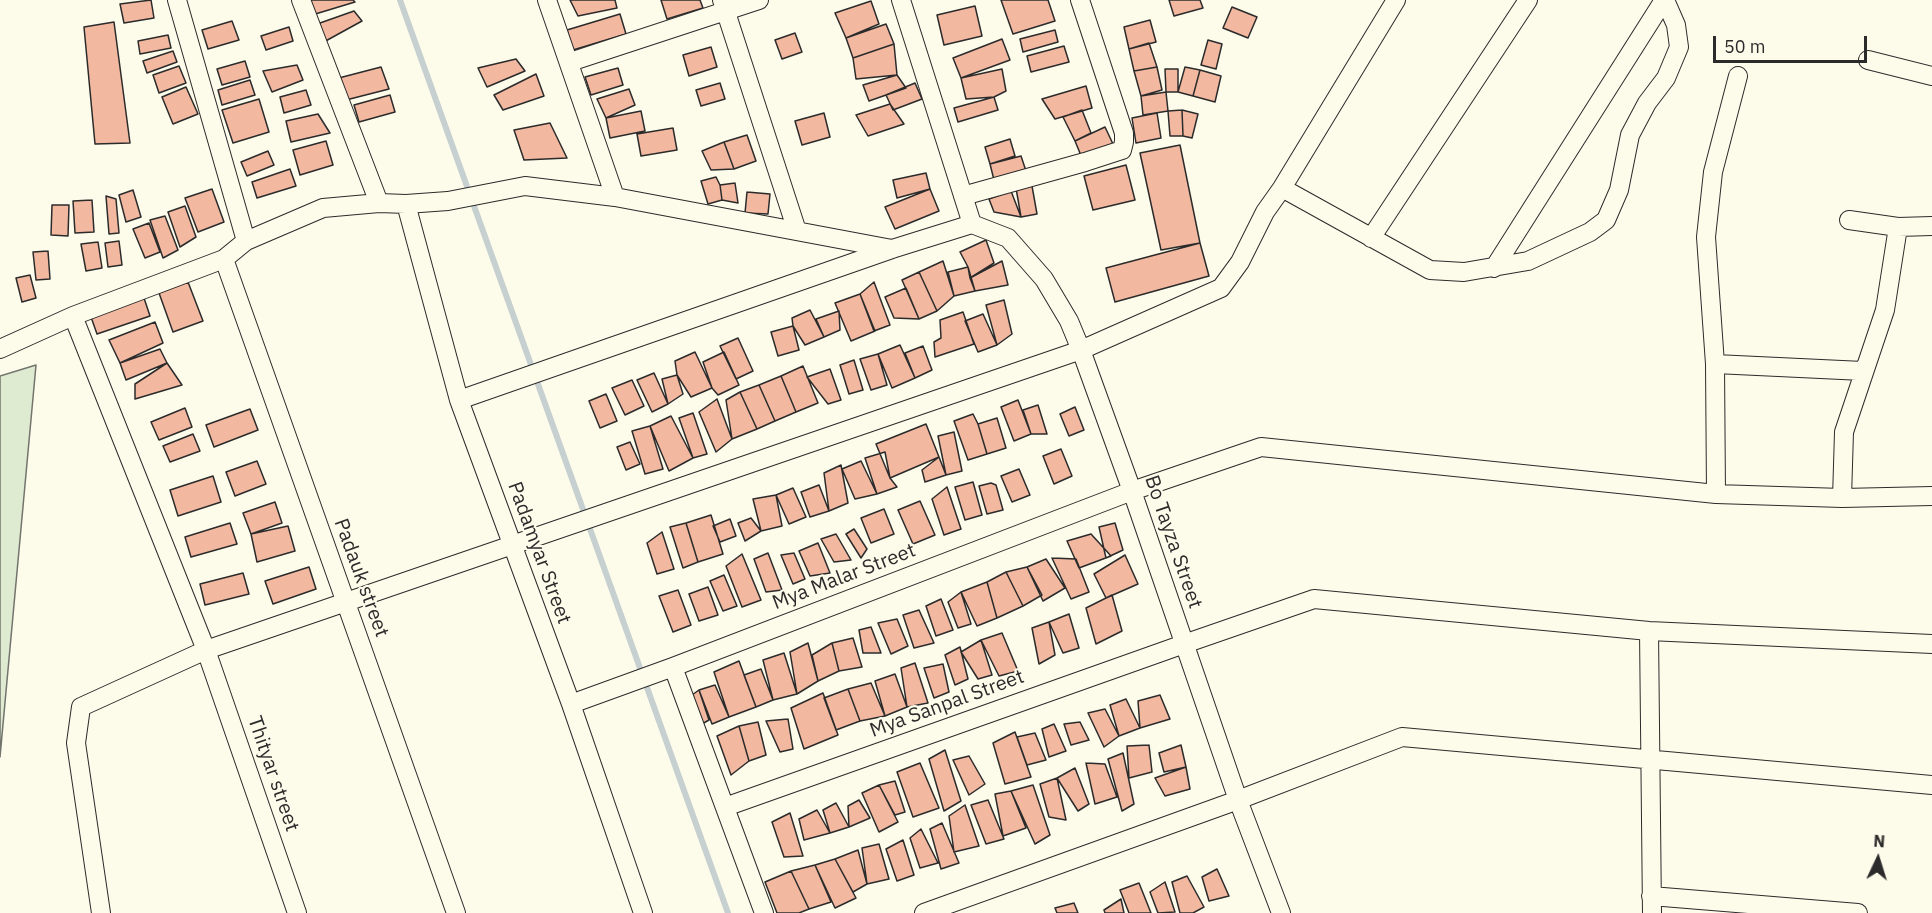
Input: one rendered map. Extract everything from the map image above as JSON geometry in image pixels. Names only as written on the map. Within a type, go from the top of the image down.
[{"type":"street","points":[[177,0],[246,241]]},
{"type":"street","points":[[301,0],[379,203]]},
{"type":"street","points":[[547,0],[615,196]]},
{"type":"street","points":[[570,62],[724,6],[759,0]]},
{"type":"street","points":[[459,400],[892,249],[972,224],[901,0]]},
{"type":"street","points":[[963,196],[1122,150],[1125,142],[1124,132],[1080,0]]},
{"type":"street","points":[[101,913],[76,743],[81,707],[206,650],[1082,350],[1221,288],[1240,262],[1265,212],[1282,188],[1396,0]]},
{"type":"street","points":[[1371,238],[1528,0]]},
{"type":"street","points":[[1282,188],[1430,270],[1464,272],[1528,261],[1590,232],[1606,220],[1619,190],[1630,135],[1647,103],[1666,78],[1679,46],[1676,25],[1664,0]]},
{"type":"street","points":[[1494,268],[1664,0]]},
{"type":"street","points":[[724,6],[797,231]]},
{"type":"street","points":[[1868,60],[1932,76]]},
{"type":"street","points":[[1716,494],[1715,364],[1706,237],[1713,172],[1738,76]]},
{"type":"street","points":[[0,349],[73,316],[224,259],[246,241],[323,208],[379,203],[448,201],[525,186],[615,196],[892,249]]},
{"type":"street","name":"Padamyar Street","points":[[406,204],[459,400],[571,704],[643,913]]},
{"type":"street","points":[[1849,220],[1898,228],[1932,226]]},
{"type":"street","name":"Bo Tayza Street","points":[[972,224],[1008,238],[1044,279],[1069,321],[1082,350],[1238,800],[1281,913]]},
{"type":"street","points":[[1842,498],[1844,432],[1885,310],[1898,228]]},
{"type":"street","name":"Padauk street","points":[[224,259],[456,913]]},
{"type":"street","name":"Thityar street","points":[[73,316],[206,650],[297,913]]},
{"type":"street","points":[[1715,364],[1863,372]]},
{"type":"street","name":"Mya Malar Street","points":[[571,704],[1132,491],[1261,447],[1716,494],[1842,498],[1932,496]]},
{"type":"street","name":"Mya Sanpal Street","points":[[724,807],[1314,600],[1649,631],[1932,644]]},
{"type":"street","points":[[1649,631],[1651,905],[1858,913]]},
{"type":"street","points":[[673,667],[764,913]]},
{"type":"street","points":[[924,913],[1238,800],[1402,737],[1932,785]]},
{"type":"green space","points":[[36,365],[0,757],[0,376]]},
{"type":"building","points":[[151,0],[154,18],[124,23],[120,4]]},
{"type":"building","points":[[308,0],[353,0],[355,2],[312,15]]},
{"type":"building","points":[[570,0],[615,0],[617,8],[578,16]]},
{"type":"building","points":[[661,0],[700,0],[703,8],[667,19]]},
{"type":"building","points":[[1001,0],[1048,0],[1055,21],[1013,34]]},
{"type":"building","points":[[1169,0],[1200,0],[1203,8],[1174,16]]},
{"type":"building","points":[[871,1],[879,24],[846,38],[835,13]]},
{"type":"building","points":[[975,6],[982,36],[944,45],[937,15]]},
{"type":"building","points":[[1232,7],[1257,17],[1248,38],[1223,28]]},
{"type":"building","points":[[354,11],[362,21],[322,43],[320,23]]},
{"type":"building","points":[[620,14],[626,34],[573,50],[567,30]]},
{"type":"building","points":[[1150,20],[1156,42],[1129,49],[1124,27]]},
{"type":"building","points":[[232,21],[239,40],[208,49],[202,30]]},
{"type":"building","points":[[114,22],[130,143],[95,144],[84,27]]},
{"type":"building","points":[[886,24],[894,44],[853,58],[846,38]]},
{"type":"building","points":[[289,27],[293,41],[266,50],[261,36]]},
{"type":"building","points":[[1055,30],[1058,42],[1023,52],[1020,39]]},
{"type":"building","points":[[795,33],[802,52],[782,59],[775,40]]},
{"type":"building","points":[[168,35],[171,48],[140,54],[138,41]]},
{"type":"building","points":[[1002,39],[1010,60],[961,78],[953,58]]},
{"type":"building","points":[[1208,40],[1222,44],[1216,69],[1201,65]]},
{"type":"building","points":[[1149,43],[1157,67],[1134,71],[1129,49]]},
{"type":"building","points":[[894,44],[897,75],[856,79],[853,58]]},
{"type":"building","points":[[1064,46],[1069,62],[1031,72],[1027,56]]},
{"type":"building","points":[[711,47],[717,67],[689,76],[683,55]]},
{"type":"building","points":[[173,51],[177,62],[147,73],[143,61]]},
{"type":"building","points":[[516,59],[525,71],[487,87],[478,68]]},
{"type":"building","points":[[245,61],[250,77],[222,85],[217,69]]},
{"type":"building","points":[[297,65],[303,80],[272,92],[263,71]]},
{"type":"building","points":[[179,66],[186,83],[159,93],[153,75]]},
{"type":"building","points":[[381,67],[389,89],[346,100],[335,79]]},
{"type":"building","points":[[1157,67],[1162,90],[1141,96],[1134,71]]},
{"type":"building","points":[[1185,67],[1200,70],[1193,96],[1178,92]]},
{"type":"building","points":[[618,68],[623,85],[591,95],[585,77]]},
{"type":"building","points":[[1002,69],[1006,91],[994,97],[966,99],[961,78]]},
{"type":"building","points":[[1165,69],[1178,69],[1178,92],[1166,92]]},
{"type":"building","points":[[1200,70],[1221,76],[1215,102],[1193,96]]},
{"type":"building","points":[[536,74],[544,96],[503,110],[494,95]]},
{"type":"building","points":[[897,75],[906,88],[869,101],[863,85]]},
{"type":"building","points":[[250,80],[255,95],[222,105],[218,90]]},
{"type":"building","points":[[720,83],[725,99],[701,106],[696,90]]},
{"type":"building","points":[[915,83],[922,99],[893,110],[886,95]]},
{"type":"building","points":[[1086,86],[1092,108],[1055,119],[1042,99]]},
{"type":"building","points":[[186,87],[198,114],[173,124],[162,97]]},
{"type":"building","points":[[629,89],[635,105],[606,118],[597,99]]},
{"type":"building","points":[[306,90],[311,105],[284,113],[280,97]]},
{"type":"building","points":[[1166,92],[1168,111],[1143,115],[1141,96]]},
{"type":"building","points":[[390,95],[395,112],[359,122],[354,105]]},
{"type":"building","points":[[994,97],[998,110],[958,122],[954,108]]},
{"type":"building","points":[[259,99],[269,132],[233,143],[222,110]]},
{"type":"building","points":[[890,104],[904,124],[868,136],[856,115]]},
{"type":"building","points":[[1082,110],[1091,133],[1075,141],[1063,117]]},
{"type":"building","points":[[1182,110],[1183,136],[1170,136],[1168,111]]},
{"type":"building","points":[[1182,110],[1198,114],[1192,138],[1183,136]]},
{"type":"building","points":[[641,111],[645,131],[610,138],[606,118]]},
{"type":"building","points":[[824,113],[830,137],[802,145],[795,121]]},
{"type":"building","points":[[1157,113],[1161,138],[1136,143],[1132,118]]},
{"type":"building","points":[[318,114],[330,133],[291,142],[286,121]]},
{"type":"building","points":[[550,123],[567,158],[524,160],[514,130]]},
{"type":"building","points":[[1105,127],[1113,144],[1082,158],[1075,141]]},
{"type":"building","points":[[673,128],[677,150],[641,156],[637,134]]},
{"type":"building","points":[[747,135],[756,161],[734,169],[724,142]]},
{"type":"building","points":[[1010,139],[1015,156],[990,164],[985,147]]},
{"type":"building","points":[[326,141],[333,165],[300,175],[293,150]]},
{"type":"building","points":[[724,142],[734,169],[711,170],[702,151]]},
{"type":"building","points":[[1180,145],[1200,243],[1161,250],[1140,153]]},
{"type":"building","points":[[268,151],[274,165],[247,176],[241,162]]},
{"type":"building","points":[[1021,156],[1026,171],[994,180],[990,164]]},
{"type":"building","points":[[1126,165],[1135,200],[1093,210],[1084,176]]},
{"type":"building","points":[[290,169],[296,186],[257,198],[252,182]]},
{"type":"building","points":[[926,173],[930,189],[897,198],[893,180]]},
{"type":"building","points":[[716,177],[720,185],[722,200],[708,204],[701,181]]},
{"type":"building","points":[[735,183],[738,203],[722,200],[720,185]]},
{"type":"building","points":[[1032,186],[1037,214],[1021,217],[1016,188]]},
{"type":"building","points":[[212,189],[224,222],[198,232],[185,198]]},
{"type":"building","points":[[930,189],[939,211],[895,229],[885,207]]},
{"type":"building","points":[[133,190],[141,217],[126,222],[119,195]]},
{"type":"building","points":[[1011,191],[1021,217],[994,212],[989,199]]},
{"type":"building","points":[[747,192],[770,194],[768,214],[745,213]]},
{"type":"building","points":[[106,196],[116,199],[119,233],[109,234]]},
{"type":"building","points":[[92,200],[94,232],[75,233],[73,201]]},
{"type":"building","points":[[52,205],[69,205],[68,236],[51,235]]},
{"type":"building","points":[[185,206],[196,237],[180,247],[168,212]]},
{"type":"building","points":[[165,216],[178,250],[163,258],[150,220]]},
{"type":"building","points":[[149,223],[160,252],[145,258],[133,229]]},
{"type":"building","points":[[986,240],[994,263],[970,278],[968,267],[960,252]]},
{"type":"building","points":[[119,241],[122,265],[108,267],[105,243]]},
{"type":"building","points":[[98,242],[102,268],[86,271],[81,244]]},
{"type":"building","points":[[1200,243],[1209,276],[1115,302],[1106,268]]},
{"type":"building","points":[[48,251],[50,279],[36,280],[33,252]]},
{"type":"building","points":[[943,261],[954,296],[937,311],[919,272]]},
{"type":"building","points":[[1002,261],[1008,285],[975,291],[970,278]]},
{"type":"building","points":[[968,267],[975,291],[954,296],[948,272]]},
{"type":"building","points":[[919,272],[937,311],[919,319],[902,280]]},
{"type":"building","points":[[30,275],[36,298],[22,302],[16,278]]},
{"type":"building","points":[[188,282],[203,321],[173,332],[159,293]]},
{"type":"building","points":[[874,282],[890,325],[874,331],[860,294]]},
{"type":"building","points":[[906,288],[919,319],[894,318],[885,297]]},
{"type":"building","points":[[860,294],[875,331],[851,341],[835,303]]},
{"type":"building","points":[[144,298],[150,316],[97,334],[91,317]]},
{"type":"building","points":[[1004,300],[1012,334],[997,345],[986,305]]},
{"type":"building","points":[[810,310],[824,337],[805,345],[793,326],[792,318]]},
{"type":"building","points":[[839,311],[840,330],[824,337],[816,319]]},
{"type":"building","points":[[963,312],[974,344],[935,357],[934,342],[941,338],[940,320]]},
{"type":"building","points":[[983,314],[997,345],[978,352],[965,321]]},
{"type":"building","points":[[155,322],[163,343],[120,363],[109,340]]},
{"type":"building","points":[[793,326],[799,350],[778,356],[771,332]]},
{"type":"building","points":[[738,338],[753,371],[736,379],[720,346]]},
{"type":"building","points":[[900,345],[915,378],[892,388],[878,354]]},
{"type":"building","points":[[923,346],[932,370],[915,378],[905,353]]},
{"type":"building","points":[[160,349],[167,363],[126,380],[120,363]]},
{"type":"building","points":[[695,352],[712,388],[691,397],[677,375],[675,361]]},
{"type":"building","points":[[724,352],[739,385],[718,395],[712,388],[703,362]]},
{"type":"building","points":[[878,354],[887,385],[871,390],[860,359]]},
{"type":"building","points":[[854,360],[863,390],[849,394],[840,365]]},
{"type":"building","points":[[167,363],[182,385],[135,399],[135,384]]},
{"type":"building","points":[[803,366],[818,403],[796,412],[781,376]]},
{"type":"building","points":[[830,369],[841,400],[828,404],[807,377]]},
{"type":"building","points":[[654,373],[668,404],[652,412],[637,380]]},
{"type":"building","points":[[677,375],[683,394],[668,404],[662,379]]},
{"type":"building","points":[[781,376],[796,412],[775,421],[759,385]]},
{"type":"building","points":[[632,380],[644,406],[625,415],[612,388]]},
{"type":"building","points":[[759,385],[775,421],[757,429],[740,392]]},
{"type":"building","points":[[740,392],[757,429],[732,439],[726,400]]},
{"type":"building","points":[[606,394],[617,421],[600,428],[589,401]]},
{"type":"building","points":[[717,399],[732,439],[716,452],[699,412]]},
{"type":"building","points":[[1018,400],[1031,434],[1014,441],[1001,407]]},
{"type":"building","points":[[1038,405],[1047,434],[1031,434],[1023,410]]},
{"type":"building","points":[[1075,407],[1084,430],[1069,436],[1060,414]]},
{"type":"building","points":[[185,408],[192,427],[159,440],[151,422]]},
{"type":"building","points":[[250,409],[258,430],[214,447],[206,425]]},
{"type":"building","points":[[693,413],[707,454],[693,458],[679,418]]},
{"type":"building","points":[[973,414],[987,454],[968,460],[954,421]]},
{"type":"building","points":[[671,416],[693,458],[669,471],[650,426]]},
{"type":"building","points":[[997,418],[1006,448],[987,454],[978,424]]},
{"type":"building","points":[[926,424],[939,457],[890,478],[876,444]]},
{"type":"building","points":[[650,426],[663,469],[645,474],[632,431]]},
{"type":"building","points":[[954,432],[962,471],[946,475],[938,436]]},
{"type":"building","points":[[193,434],[200,451],[170,462],[163,446]]},
{"type":"building","points":[[630,442],[640,464],[626,470],[617,447]]},
{"type":"building","points":[[1061,449],[1072,476],[1054,484],[1043,456]]},
{"type":"building","points":[[885,452],[890,478],[897,487],[877,494],[865,458]]},
{"type":"building","points":[[939,457],[946,475],[925,482],[922,470]]},
{"type":"building","points":[[257,461],[266,484],[235,496],[226,472]]},
{"type":"building","points":[[861,461],[877,494],[855,499],[842,469]]},
{"type":"building","points":[[841,465],[848,503],[829,511],[824,473]]},
{"type":"building","points":[[1019,469],[1030,495],[1012,502],[1001,476]]},
{"type":"building","points":[[213,476],[221,502],[178,516],[170,490]]},
{"type":"building","points":[[973,482],[982,515],[965,520],[955,487]]},
{"type":"building","points":[[991,483],[996,485],[1003,510],[987,514],[979,486]]},
{"type":"building","points":[[819,485],[829,511],[810,517],[801,492]]},
{"type":"building","points":[[947,487],[961,529],[944,535],[932,499]]},
{"type":"building","points":[[793,488],[806,517],[789,524],[776,495]]},
{"type":"building","points":[[776,495],[782,526],[761,531],[753,499]]},
{"type":"building","points":[[920,501],[935,535],[913,544],[898,510]]},
{"type":"building","points":[[275,502],[282,523],[251,534],[243,513]]},
{"type":"building","points":[[884,509],[894,534],[871,543],[861,518]]},
{"type":"building","points":[[711,515],[723,554],[698,562],[686,523]]},
{"type":"building","points":[[751,518],[761,531],[745,541],[738,523]]},
{"type":"building","points":[[730,519],[736,536],[720,542],[713,526]]},
{"type":"building","points":[[230,523],[237,544],[191,557],[185,537]]},
{"type":"building","points":[[686,523],[698,562],[683,568],[670,527]]},
{"type":"building","points":[[1115,523],[1123,550],[1106,558],[1099,527]]},
{"type":"building","points":[[288,526],[295,551],[257,562],[251,534]]},
{"type":"building","points":[[854,529],[867,549],[861,558],[846,534]]},
{"type":"building","points":[[662,532],[674,569],[657,574],[647,543]]},
{"type":"building","points":[[836,534],[851,560],[834,562],[821,539]]},
{"type":"building","points":[[1091,534],[1111,556],[1079,568],[1067,541]]},
{"type":"building","points":[[818,543],[830,573],[810,576],[799,551]]},
{"type":"building","points":[[768,553],[782,590],[766,592],[754,559]]},
{"type":"building","points":[[794,553],[805,579],[793,584],[781,555]]},
{"type":"building","points":[[742,554],[761,600],[742,607],[726,566]]},
{"type":"building","points":[[1125,555],[1138,584],[1106,598],[1094,574]]},
{"type":"building","points":[[1052,558],[1076,559],[1089,592],[1071,599]]},
{"type":"building","points":[[1046,559],[1065,588],[1043,601],[1027,567]]},
{"type":"building","points":[[309,567],[316,589],[273,604],[265,581]]},
{"type":"building","points":[[1027,567],[1042,595],[1023,606],[1006,572]]},
{"type":"building","points":[[1006,572],[1023,606],[997,618],[987,582]]},
{"type":"building","points":[[243,573],[249,594],[205,605],[200,584]]},
{"type":"building","points":[[724,575],[737,606],[723,611],[710,581]]},
{"type":"building","points":[[987,582],[997,618],[977,626],[961,592]]},
{"type":"building","points":[[708,587],[718,615],[699,621],[689,594]]},
{"type":"building","points":[[678,590],[691,625],[673,632],[659,596]]},
{"type":"building","points":[[961,592],[971,624],[958,628],[948,602]]},
{"type":"building","points":[[1112,595],[1122,631],[1096,644],[1086,608]]},
{"type":"building","points":[[941,599],[953,630],[936,636],[926,606]]},
{"type":"building","points":[[919,610],[934,643],[914,648],[903,615]]},
{"type":"building","points":[[1069,614],[1079,648],[1063,653],[1049,622]]},
{"type":"building","points":[[897,619],[908,646],[891,654],[878,623]]},
{"type":"building","points":[[1049,622],[1055,655],[1039,664],[1032,628]]},
{"type":"building","points":[[871,627],[881,653],[863,653],[859,630]]},
{"type":"building","points":[[1002,633],[1018,671],[999,676],[981,640]]},
{"type":"building","points":[[853,638],[862,667],[839,671],[832,643]]},
{"type":"building","points":[[981,640],[992,675],[978,679],[961,652]]},
{"type":"building","points":[[808,643],[818,681],[797,694],[790,652]]},
{"type":"building","points":[[832,643],[839,671],[818,681],[812,655]]},
{"type":"building","points":[[960,647],[968,679],[955,685],[945,655]]},
{"type":"building","points":[[784,653],[797,694],[773,700],[763,660]]},
{"type":"building","points":[[739,661],[756,707],[729,717],[714,672]]},
{"type":"building","points":[[915,663],[928,703],[907,707],[901,668]]},
{"type":"building","points":[[943,664],[949,692],[934,698],[924,668]]},
{"type":"building","points":[[761,669],[773,700],[756,707],[744,675]]},
{"type":"building","points":[[895,674],[907,707],[885,716],[875,681]]},
{"type":"building","points":[[871,683],[885,716],[860,721],[848,689]]},
{"type":"building","points":[[715,685],[729,717],[712,724],[699,690]]},
{"type":"building","points":[[848,689],[860,721],[836,730],[824,698]]},
{"type":"building","points":[[699,690],[709,720],[702,724],[692,695]]},
{"type":"building","points":[[823,693],[838,735],[804,749],[791,708]]},
{"type":"building","points":[[1160,695],[1170,719],[1140,728],[1138,701]]},
{"type":"building","points":[[1126,699],[1140,728],[1119,736],[1110,705]]},
{"type":"building","points":[[1105,709],[1119,736],[1104,747],[1088,713]]},
{"type":"building","points":[[788,719],[793,749],[780,752],[766,721]]},
{"type":"building","points":[[758,722],[766,755],[749,761],[739,726]]},
{"type":"building","points":[[1080,722],[1089,740],[1071,745],[1064,724]]},
{"type":"building","points":[[1054,724],[1066,751],[1049,757],[1042,729]]},
{"type":"building","points":[[739,726],[749,761],[731,775],[717,736]]},
{"type":"building","points":[[1015,732],[1031,777],[1005,784],[993,743]]},
{"type":"building","points":[[1035,733],[1046,760],[1027,765],[1017,737]]},
{"type":"building","points":[[1149,745],[1152,772],[1129,778],[1127,746]]},
{"type":"building","points":[[1181,745],[1186,767],[1164,772],[1159,753]]},
{"type":"building","points":[[945,750],[961,801],[944,811],[929,759]]},
{"type":"building","points":[[1123,753],[1134,804],[1122,811],[1108,759]]},
{"type":"building","points":[[969,756],[985,784],[969,795],[953,760]]},
{"type":"building","points":[[920,763],[939,808],[913,817],[897,772]]},
{"type":"building","points":[[1086,763],[1105,764],[1117,797],[1095,804]]},
{"type":"building","points":[[1186,767],[1190,789],[1165,796],[1155,778]]},
{"type":"building","points":[[1075,768],[1089,804],[1078,811],[1057,778]]},
{"type":"building","points":[[1057,778],[1066,820],[1049,817],[1040,784]]},
{"type":"building","points":[[895,781],[905,812],[895,815],[879,785]]},
{"type":"building","points":[[879,785],[898,822],[879,832],[862,793]]},
{"type":"building","points":[[1033,785],[1050,835],[1035,844],[1011,791]]},
{"type":"building","points":[[1011,791],[1026,828],[1003,836],[995,794]]},
{"type":"building","points":[[859,800],[870,818],[849,827],[848,806]]},
{"type":"building","points":[[988,800],[1004,839],[986,844],[971,805]]},
{"type":"building","points":[[836,803],[849,827],[830,833],[823,810]]},
{"type":"building","points":[[965,805],[979,846],[954,852],[949,816]]},
{"type":"building","points":[[817,810],[830,833],[804,840],[799,819]]},
{"type":"building","points":[[790,813],[803,856],[784,857],[772,822]]},
{"type":"building","points":[[942,823],[959,863],[941,869],[930,829]]},
{"type":"building","points":[[921,829],[938,863],[920,868],[910,838]]},
{"type":"building","points":[[903,840],[914,875],[897,881],[886,849]]},
{"type":"building","points":[[879,844],[889,879],[867,884],[862,848]]},
{"type":"building","points":[[858,850],[867,884],[853,892],[835,859]]},
{"type":"building","points":[[835,859],[856,898],[835,908],[815,865]]},
{"type":"building","points":[[815,865],[831,902],[809,909],[791,871]]},
{"type":"building","points":[[1217,869],[1229,896],[1209,901],[1202,877]]},
{"type":"building","points":[[791,871],[809,909],[799,913],[777,913],[765,882]]},
{"type":"building","points":[[1187,876],[1204,907],[1193,913],[1180,913],[1172,882]]},
{"type":"building","points":[[1165,882],[1175,912],[1158,913],[1150,892]]},
{"type":"building","points":[[1139,883],[1151,913],[1129,913],[1120,890]]},
{"type":"building","points":[[1121,899],[1124,913],[1105,913],[1104,910]]},
{"type":"building","points":[[1074,903],[1078,913],[1057,913],[1055,908]]},
{"type":"waterway","points":[[400,0],[728,913]]}]
